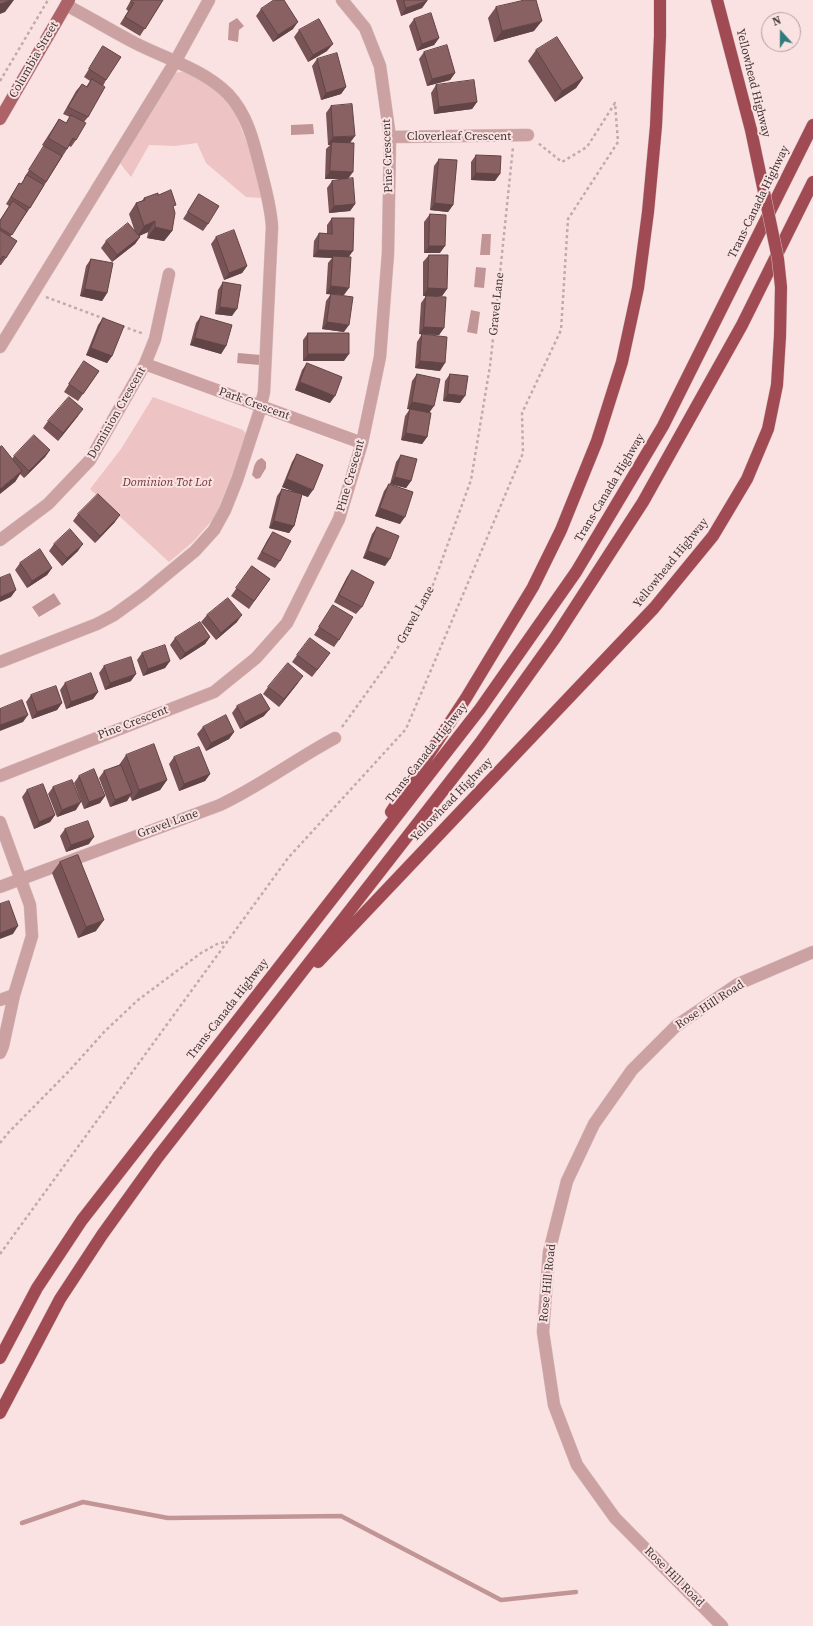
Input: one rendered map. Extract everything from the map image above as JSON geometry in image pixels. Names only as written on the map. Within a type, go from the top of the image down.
[{"type":"highway","points":[[338,891],[466,698],[534,587],[561,530],[597,441],[622,362],[638,288],[648,212],[656,126],[660,0]]},
{"type":"highway","name":"Yellowhead Highway","points":[[270,1014],[654,608],[714,536],[747,479],[768,429],[777,385],[781,288],[778,259],[751,130],[717,0]]},
{"type":"highway","name":"Trans-Canada Highway","points":[[0,1358],[37,1288],[82,1220],[480,709],[576,572],[663,426],[813,125]]},
{"type":"highway","points":[[0,1413],[60,1299],[102,1235],[158,1157],[480,743],[555,638],[643,502],[742,324],[813,182]]},
{"type":"main road","name":"Columbia Street","points":[[0,119],[67,2]]},
{"type":"street","points":[[0,346],[175,62],[209,0]]},
{"type":"street","name":"Pine Crescent","points":[[0,776],[214,692],[256,658],[287,623],[339,519],[362,443],[380,356],[388,253],[390,137],[380,66],[365,28],[342,0]]},
{"type":"street","points":[[0,662],[97,624],[114,615],[154,585],[195,551],[214,530],[225,510],[237,480],[261,406],[264,392],[272,211],[246,119],[228,94],[215,82],[188,67],[134,43],[67,2]]},
{"type":"street","name":"Cloverleaf Crescent","points":[[390,137],[514,137],[528,135]]},
{"type":"street","name":"Dominion Crescent","points":[[0,540],[48,504],[90,460],[145,364],[155,339],[169,274]]},
{"type":"street","name":"Park Crescent","points":[[145,364],[362,443]]},
{"type":"street","name":"Gravel Lane","points":[[0,887],[220,805],[242,795],[309,752],[335,738]]},
{"type":"street","points":[[0,822],[22,879],[30,905],[32,936],[14,995],[3,1046],[0,1053]]},
{"type":"street","name":"Rose Hill Road","points":[[722,1626],[615,1518],[577,1465],[554,1405],[543,1332],[549,1252],[567,1181],[594,1124],[632,1070],[676,1026],[738,984],[813,952]]},
{"type":"street","points":[[0,1000],[14,995]]},
{"type":"path","points":[[0,81],[48,0]]},
{"type":"path","points":[[0,1254],[288,858],[406,729],[523,453],[522,413],[561,330],[568,219],[618,142],[615,103],[587,147],[562,162],[528,135]]},
{"type":"path","name":"Gravel Lane","points":[[335,738],[391,659],[430,593],[471,480],[496,312],[514,137]]},
{"type":"path","points":[[34,292],[108,321]]},
{"type":"path","points":[[116,324],[155,339]]},
{"type":"path","points":[[0,1143],[8,1132],[70,1070],[105,1031],[138,1000],[201,953],[219,943],[227,942]]},
{"type":"green space","points":[[187,71],[214,87],[235,112],[250,151],[262,198],[246,197],[206,163],[197,143],[175,146],[149,145],[131,177],[119,162],[174,73]]},
{"type":"green space","name":"Dominion Tot Lot","points":[[153,397],[243,430],[246,434],[229,483],[215,517],[193,542],[169,562],[90,489],[121,449]]},
{"type":"shaded area","points":[[237,18],[244,26],[239,30],[238,42],[228,40],[229,23]]},
{"type":"shaded area","points":[[313,124],[314,134],[291,135],[291,125]]},
{"type":"shaded area","points":[[482,234],[491,234],[490,255],[480,255]]},
{"type":"shaded area","points":[[476,267],[486,268],[484,288],[474,287]]},
{"type":"shaded area","points":[[471,310],[480,312],[477,334],[467,332]]},
{"type":"shaded area","points":[[238,353],[261,355],[260,365],[237,363]]},
{"type":"shaded area","points":[[262,458],[266,462],[266,468],[260,478],[256,479],[252,475],[254,467],[256,462]]},
{"type":"shaded area","points":[[54,593],[61,604],[39,617],[32,607]]},
{"type":"building","points":[[0,0],[11,0],[0,4]]},
{"type":"building","points":[[132,0],[163,0],[145,29],[125,17],[134,3],[131,2]]},
{"type":"building","points":[[274,0],[284,0],[298,22],[278,35],[261,9]]},
{"type":"building","points":[[404,0],[427,0],[427,1],[406,8]]},
{"type":"building","points":[[525,0],[536,0],[542,21],[502,31],[496,7]]},
{"type":"building","points":[[431,13],[439,38],[422,44],[414,19]]},
{"type":"building","points":[[319,19],[333,44],[313,55],[299,30]]},
{"type":"building","points":[[557,37],[583,78],[562,91],[536,50]]},
{"type":"building","points":[[447,45],[455,73],[432,79],[424,52]]},
{"type":"building","points":[[103,46],[121,57],[106,80],[89,69]]},
{"type":"building","points":[[337,53],[346,87],[326,93],[317,59]]},
{"type":"building","points":[[92,79],[105,87],[88,117],[68,107],[82,84],[87,87]]},
{"type":"building","points":[[474,80],[477,102],[439,107],[436,85]]},
{"type":"building","points":[[352,104],[355,136],[333,137],[331,106]]},
{"type":"building","points":[[71,115],[86,123],[76,140],[73,138],[67,149],[48,138],[59,119],[66,123]]},
{"type":"building","points":[[332,142],[354,143],[353,172],[330,171]]},
{"type":"building","points":[[44,146],[62,156],[46,182],[29,170]]},
{"type":"building","points":[[476,155],[501,156],[500,174],[476,173]]},
{"type":"building","points":[[439,159],[457,160],[453,205],[435,203]]},
{"type":"building","points":[[27,175],[44,185],[30,208],[11,197],[19,183],[21,184]]},
{"type":"building","points":[[353,178],[355,204],[334,206],[332,181]]},
{"type":"building","points":[[171,190],[176,205],[173,206],[175,213],[172,231],[155,227],[155,221],[144,226],[136,203],[145,200],[144,198]]},
{"type":"building","points":[[199,194],[219,206],[208,224],[188,212]]},
{"type":"building","points":[[13,201],[27,211],[12,235],[0,228],[0,221]]},
{"type":"building","points":[[430,214],[446,215],[445,246],[429,246]]},
{"type":"building","points":[[332,218],[354,218],[353,251],[318,250],[319,233],[332,234]]},
{"type":"building","points":[[128,223],[140,237],[117,255],[106,241]]},
{"type":"building","points":[[0,230],[17,241],[6,258],[3,256],[0,260]]},
{"type":"building","points":[[234,230],[247,266],[229,273],[216,237]]},
{"type":"building","points":[[429,255],[448,255],[447,289],[428,288]]},
{"type":"building","points":[[333,256],[351,257],[349,288],[331,286]]},
{"type":"building","points":[[91,259],[113,263],[107,293],[85,289]]},
{"type":"building","points":[[223,282],[241,285],[237,309],[220,307]]},
{"type":"building","points":[[331,294],[353,297],[349,325],[327,322]]},
{"type":"building","points":[[426,296],[446,297],[444,328],[424,327]]},
{"type":"building","points":[[201,316],[232,325],[226,346],[195,338]]},
{"type":"building","points":[[103,318],[124,326],[112,356],[91,348]]},
{"type":"building","points":[[308,333],[349,333],[349,354],[308,354]]},
{"type":"building","points":[[422,334],[447,337],[445,363],[420,361]]},
{"type":"building","points":[[84,361],[99,371],[83,394],[69,384]]},
{"type":"building","points":[[307,363],[342,377],[335,396],[300,382]]},
{"type":"building","points":[[417,374],[440,379],[434,406],[412,402]]},
{"type":"building","points":[[450,374],[468,376],[465,396],[448,394]]},
{"type":"building","points":[[69,397],[83,409],[63,433],[48,421]]},
{"type":"building","points":[[410,409],[431,413],[427,437],[406,433]]},
{"type":"building","points":[[34,435],[50,450],[29,471],[14,456]]},
{"type":"building","points":[[2,446],[22,471],[0,489],[0,447]]},
{"type":"building","points":[[297,454],[323,465],[313,490],[287,479]]},
{"type":"building","points":[[401,455],[417,459],[411,481],[395,477]]},
{"type":"building","points":[[389,484],[413,492],[405,517],[380,508]]},
{"type":"building","points":[[282,489],[302,494],[294,526],[274,521]]},
{"type":"building","points":[[98,494],[120,515],[100,536],[78,514]]},
{"type":"building","points":[[377,527],[399,536],[390,559],[368,551]]},
{"type":"building","points":[[70,529],[83,544],[67,558],[54,544]]},
{"type":"building","points":[[273,532],[291,541],[280,561],[262,552]]},
{"type":"building","points":[[40,549],[52,568],[32,581],[20,563]]},
{"type":"building","points":[[252,566],[270,579],[254,601],[236,588]]},
{"type":"building","points":[[352,570],[374,582],[362,607],[339,595]]},
{"type":"building","points":[[10,574],[16,590],[0,597],[0,578]]},
{"type":"building","points":[[228,598],[242,615],[221,633],[207,615]]},
{"type":"building","points":[[333,605],[353,617],[339,640],[319,627]]},
{"type":"building","points":[[200,622],[210,637],[185,653],[175,638]]},
{"type":"building","points":[[310,638],[330,653],[317,670],[297,655]]},
{"type":"building","points":[[165,645],[170,661],[148,669],[142,653]]},
{"type":"building","points":[[131,657],[136,674],[110,683],[104,666]]},
{"type":"building","points":[[288,663],[303,676],[284,699],[268,687]]},
{"type":"building","points":[[91,673],[98,692],[71,702],[65,683]]},
{"type":"building","points":[[56,686],[62,703],[37,712],[31,695]]},
{"type":"building","points":[[261,694],[270,709],[245,722],[237,706]]},
{"type":"building","points":[[22,700],[28,715],[0,725],[0,709]]},
{"type":"building","points":[[226,715],[234,732],[211,743],[203,727]]},
{"type":"building","points":[[154,744],[167,780],[139,790],[126,755]]},
{"type":"building","points":[[199,747],[210,774],[184,784],[174,757]]},
{"type":"building","points":[[121,765],[132,793],[115,800],[104,771]]},
{"type":"building","points":[[94,769],[105,796],[89,802],[79,776]]},
{"type":"building","points":[[72,780],[81,802],[62,810],[53,787]]},
{"type":"building","points":[[43,784],[55,815],[39,822],[27,790]]},
{"type":"building","points":[[88,821],[94,837],[71,845],[65,829]]},
{"type":"building","points":[[78,855],[104,920],[86,927],[60,862]]},
{"type":"building","points":[[9,901],[18,926],[0,933],[0,904]]},
{"type":"waterway","points":[[22,1523],[83,1502],[168,1518],[341,1516],[501,1600],[576,1592]]}]
